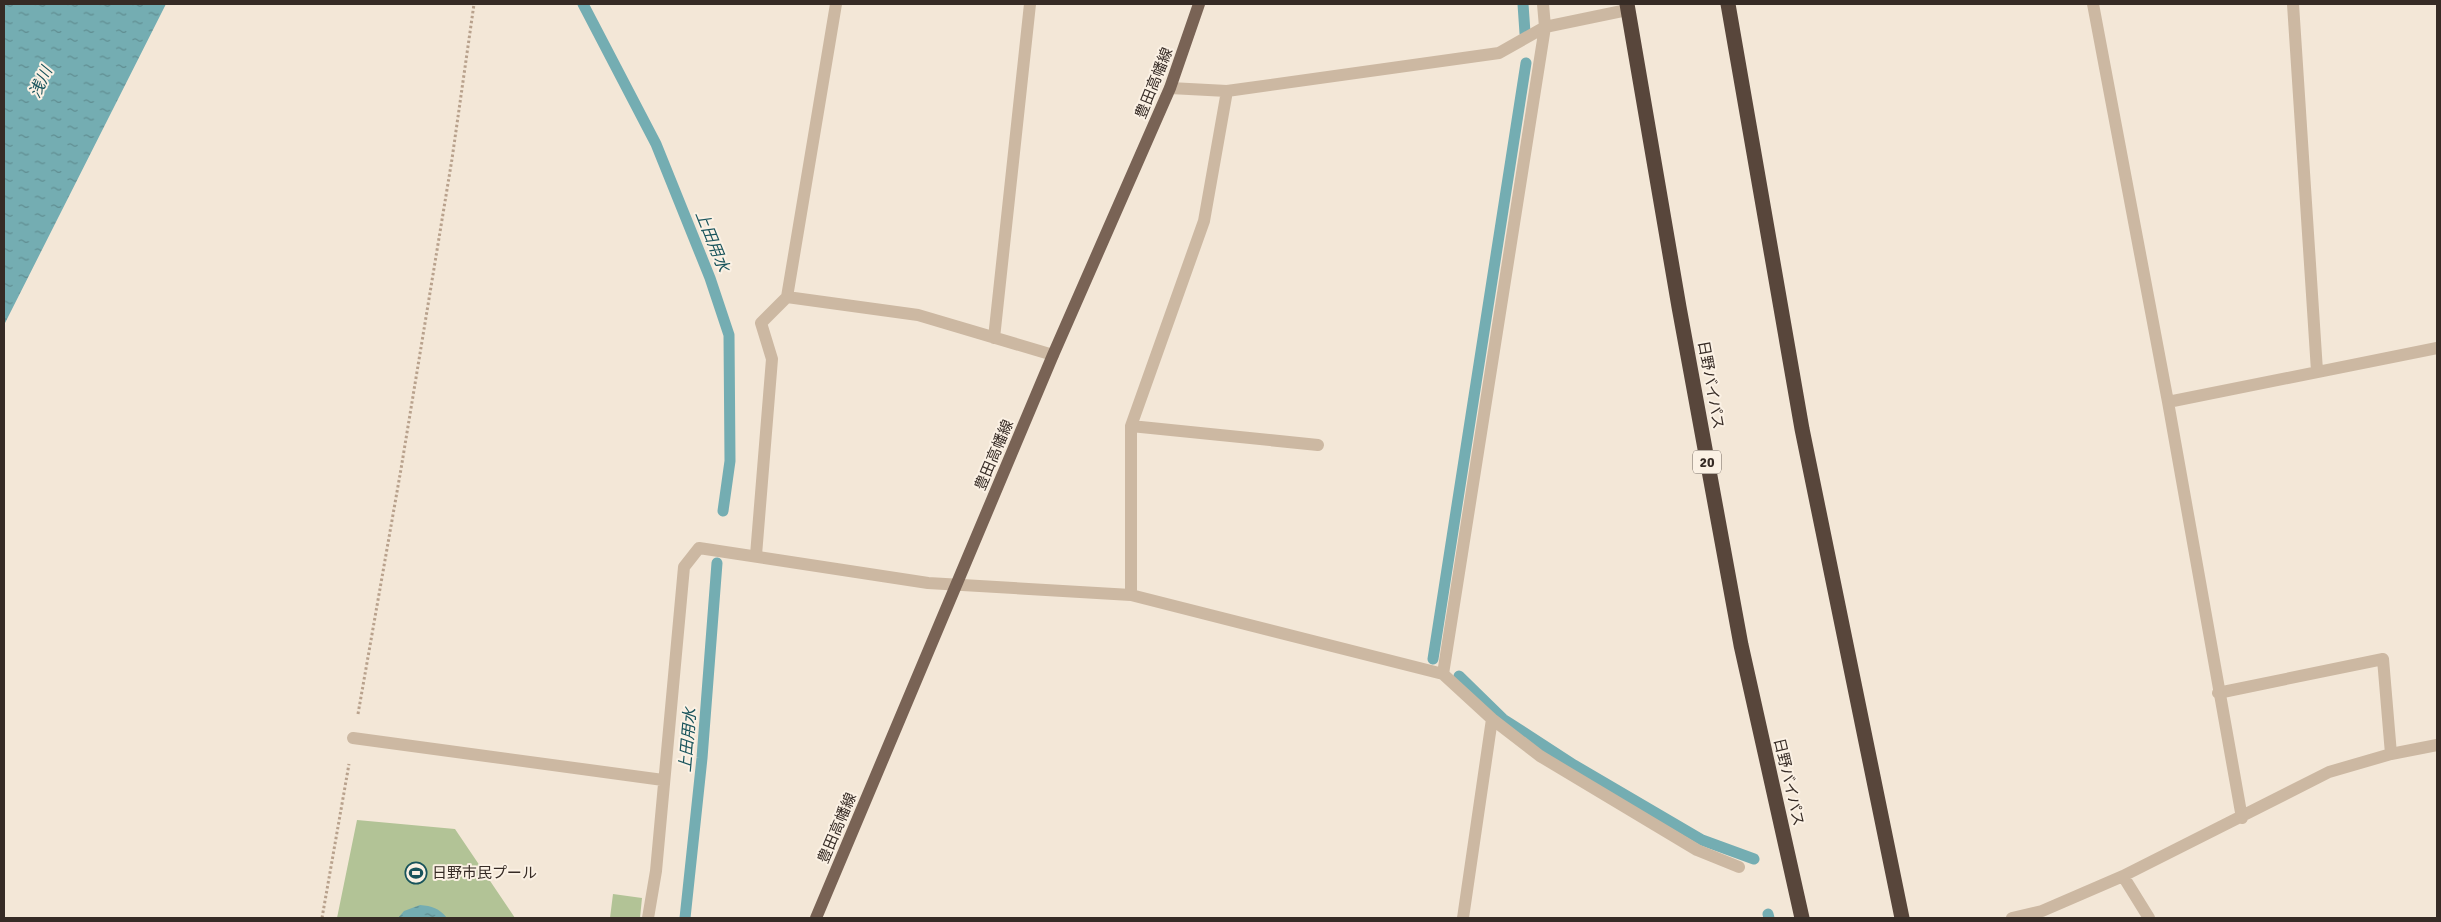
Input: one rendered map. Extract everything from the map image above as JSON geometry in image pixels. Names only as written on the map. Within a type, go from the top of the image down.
[{"type":"highway","points":[[1728,4],[1802,429],[1902,918]]},
{"type":"highway","name":"日野バイパス","points":[[1627,7],[1739,635],[1802,918]]},
{"type":"main road","name":"豊田高幡線","points":[[816,918],[1054,356],[1170,88],[1199,4]]},
{"type":"street","points":[[756,555],[772,359],[761,323],[787,297],[836,4]]},
{"type":"street","points":[[994,338],[1030,4]]},
{"type":"street","points":[[1444,674],[1545,28],[1542,4]]},
{"type":"street","points":[[2093,4],[2168,402],[2218,693],[2242,818]]},
{"type":"street","points":[[2293,4],[2317,370]]},
{"type":"street","points":[[1170,88],[1227,91],[1499,53],[1545,28],[1627,7]]},
{"type":"street","points":[[1131,595],[1131,426],[1204,221],[1227,91]]},
{"type":"street","points":[[787,297],[918,316],[1054,356]]},
{"type":"street","points":[[2168,402],[2317,370],[2437,348]]},
{"type":"street","points":[[1131,426],[1318,445]]},
{"type":"street","points":[[648,918],[656,871],[662,780],[684,567],[700,548],[756,555],[928,583],[1131,595],[1444,674],[1492,719],[1540,756],[1697,850],[1740,867]]},
{"type":"street","points":[[2218,693],[2383,659],[2391,754]]},
{"type":"street","points":[[1463,918],[1492,719]]},
{"type":"street","points":[[353,738],[662,780]]},
{"type":"street","points":[[2012,918],[2042,911],[2123,876],[2242,818],[2329,772],[2391,754],[2437,745]]},
{"type":"street","points":[[2123,876],[2150,918]]},
{"type":"path","points":[[322,918],[403,459],[452,159],[474,4]]},
{"type":"green space","name":"日野市民プール","points":[[357,820],[455,829],[515,918],[337,918]]},
{"type":"green space","points":[[613,894],[642,898],[640,918],[610,918]]},
{"type":"water","name":"浅川","points":[[4,4],[166,4],[4,325]]},
{"type":"water","points":[[420,905],[435,908],[447,918],[398,918],[404,911]]},
{"type":"waterway","name":"上田用水","points":[[583,4],[656,144],[710,278],[729,335],[730,461],[723,511]]},
{"type":"waterway","points":[[1523,4],[1525,33]]},
{"type":"waterway","points":[[1433,659],[1526,63]]},
{"type":"waterway","name":"上田用水","points":[[685,918],[702,758],[717,563]]},
{"type":"waterway","points":[[1459,676],[1503,719],[1574,765],[1702,840],[1754,859]]},
{"type":"waterway","points":[[1768,914],[1769,918]]},
{"type":"place","name":"日野市民プール","points":[[416,873]]}]
